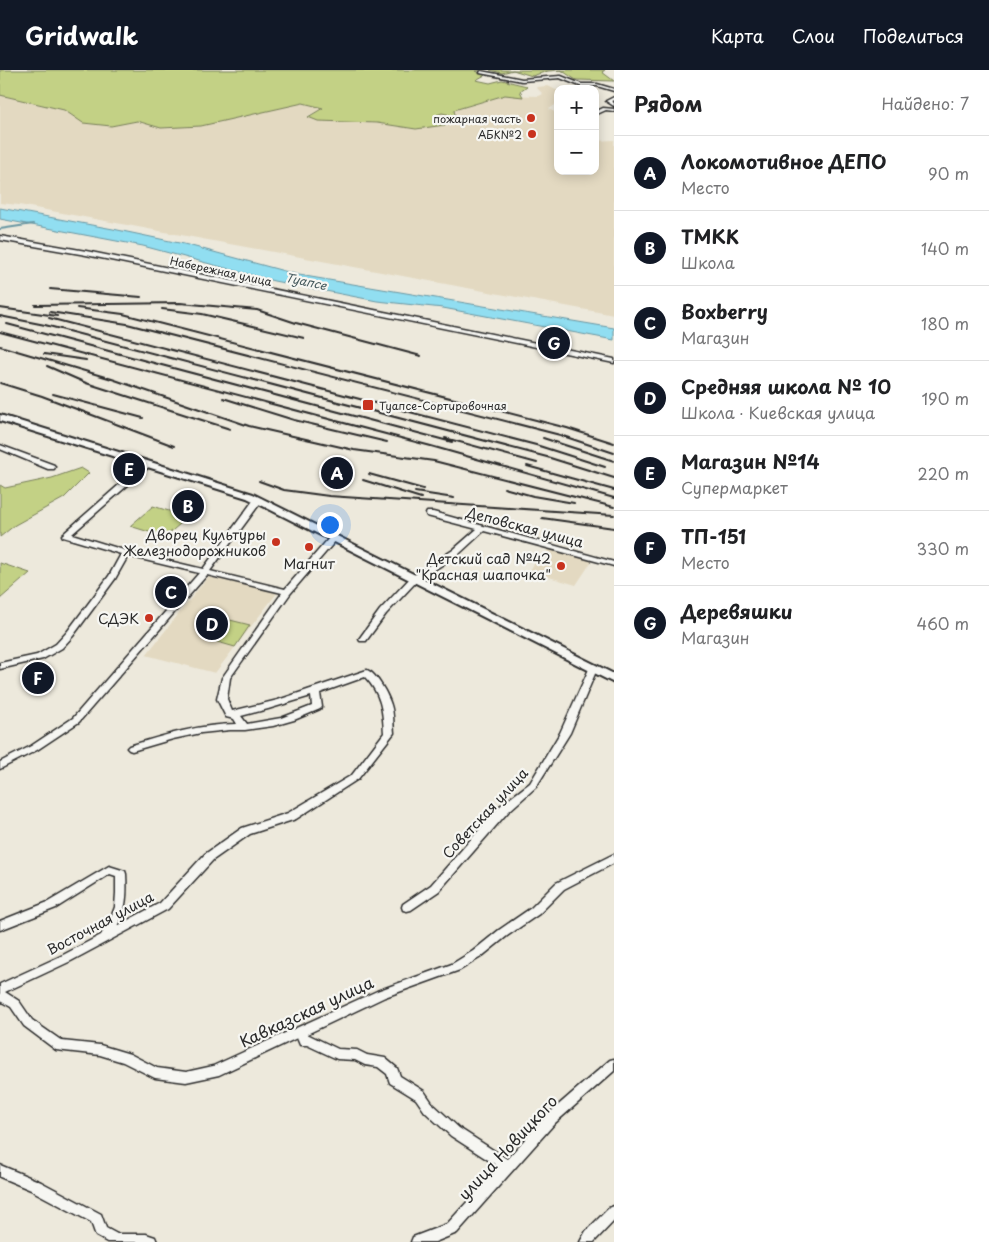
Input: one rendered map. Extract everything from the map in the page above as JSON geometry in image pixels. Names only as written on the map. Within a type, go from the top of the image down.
[{"type":"main road","points":[[0,418],[228,488],[258,500],[614,679]]},
{"type":"street","points":[[481,72],[522,80],[561,77],[580,85],[597,85],[614,90]]},
{"type":"street","points":[[614,98],[608,101],[614,105]]},
{"type":"street","points":[[599,112],[605,109],[614,110]]},
{"type":"street","name":"Набережная улица","points":[[0,238],[86,253],[614,361]]},
{"type":"street","points":[[0,446],[51,467]]},
{"type":"street","points":[[148,464],[66,535],[125,552],[287,592]]},
{"type":"street","points":[[0,766],[34,748],[76,720],[205,572],[258,500]]},
{"type":"street","name":"Деповская улица","points":[[430,514],[614,564]]},
{"type":"street","points":[[363,639],[383,612],[414,579],[456,552],[483,528]]},
{"type":"street","points":[[229,715],[222,699],[226,678],[287,592],[322,550],[334,539]]},
{"type":"street","points":[[0,666],[38,657],[52,651],[70,636],[93,602],[120,569],[125,552]]},
{"type":"street","name":"Советская улица","points":[[407,907],[435,888],[504,809],[533,784],[565,733],[593,669]]},
{"type":"street","name":"Восточная улица","points":[[0,989],[105,938],[164,906],[209,857],[246,831],[292,816],[355,777],[389,733],[387,706],[376,683],[367,673],[315,690]]},
{"type":"street","points":[[132,748],[187,731],[226,726],[245,727],[274,723],[300,716],[317,707],[315,690],[285,702],[229,715]]},
{"type":"street","points":[[229,715],[237,717],[245,727]]},
{"type":"street","name":"Кавказская улица","points":[[0,995],[15,1004],[28,1023],[60,1046],[100,1050],[126,1058],[155,1073],[186,1077],[215,1071],[381,994],[456,967],[477,954],[535,911],[560,886],[614,858]]},
{"type":"street","points":[[0,926],[52,905],[109,870],[121,874],[122,894],[119,915],[105,938]]},
{"type":"street","points":[[300,1032],[304,1042],[308,1040],[328,1052],[357,1054],[365,1060],[381,1062],[393,1072],[394,1079],[420,1096],[429,1108],[455,1132],[508,1166]]},
{"type":"street","name":"улица Новицкого","points":[[422,1241],[452,1229],[551,1119],[614,1064]]},
{"type":"street","points":[[0,1171],[36,1186],[96,1218],[101,1232],[116,1240],[146,1240],[150,1242]]},
{"type":"street","points":[[587,1242],[591,1235],[614,1212]]},
{"type":"shaded area","points":[[548,86],[554,89],[554,106],[549,109],[554,112],[554,175],[599,175],[599,141],[614,140],[614,315],[0,203],[0,95],[64,110],[84,123],[111,126],[137,121],[161,128],[201,126],[303,103],[324,108],[308,116],[318,121],[377,123],[416,129],[450,121],[433,116],[442,113],[454,116],[454,110],[505,95],[539,96],[543,94],[536,87]]},
{"type":"shaded area","name":"Детский сад №42 \"Красная шапочка\"","points":[[548,549],[592,561],[576,585],[529,571],[539,556],[543,557]]},
{"type":"shaded area","points":[[208,577],[277,593],[215,673],[146,655]]},
{"type":"green space","points":[[0,70],[480,70],[476,71],[485,75],[476,80],[490,83],[502,80],[527,86],[520,91],[523,97],[505,95],[454,110],[455,116],[442,113],[434,116],[450,122],[445,125],[416,129],[377,123],[318,121],[308,117],[323,108],[303,103],[201,126],[161,128],[137,121],[111,126],[83,123],[64,110],[0,95]]},
{"type":"green space","points":[[490,70],[513,70],[502,73]]},
{"type":"green space","points":[[513,70],[561,70],[548,71],[532,76]]},
{"type":"green space","points":[[561,70],[605,70],[602,72],[614,81],[576,80]]},
{"type":"green space","points":[[81,468],[89,473],[64,498],[15,525],[0,537],[0,485],[5,488],[52,478]]},
{"type":"green space","points":[[153,506],[188,517],[165,537],[130,526]]},
{"type":"green space","points":[[0,563],[30,573],[0,599]]},
{"type":"green space","points":[[230,620],[250,625],[235,647],[214,641]]},
{"type":"water","name":"Туапсе","points":[[0,208],[184,244],[299,275],[614,328],[614,340],[443,308],[377,301],[274,281],[143,246],[0,219]]},
{"type":"waterway","points":[[0,229],[33,224]]},
{"type":"railway","points":[[50,289],[141,297]]},
{"type":"railway","points":[[35,305],[180,303],[257,310],[296,323],[421,356]]},
{"type":"railway","points":[[0,308],[57,316]]},
{"type":"railway","points":[[77,308],[123,314],[567,428],[614,443]]},
{"type":"railway","points":[[162,309],[202,314],[304,338]]},
{"type":"railway","points":[[50,312],[127,324],[560,435],[614,453]]},
{"type":"railway","points":[[0,316],[45,325],[547,457],[614,478]]},
{"type":"railway","points":[[49,318],[536,445],[605,467]]},
{"type":"railway","points":[[7,324],[452,442]]},
{"type":"railway","points":[[0,332],[431,446],[614,498]]},
{"type":"railway","points":[[0,346],[112,379],[249,426],[354,450],[434,461],[614,507]]},
{"type":"railway","points":[[44,354],[86,360]]},
{"type":"railway","points":[[47,366],[86,383],[230,429]]},
{"type":"railway","points":[[0,383],[42,396],[174,446]]},
{"type":"railway","points":[[53,394],[143,418]]},
{"type":"railway","points":[[223,398],[294,420],[387,442]]},
{"type":"railway","points":[[445,438],[537,463]]},
{"type":"railway","points":[[543,438],[614,461]]},
{"type":"railway","points":[[527,466],[614,490]]},
{"type":"railway","points":[[369,474],[423,489]]},
{"type":"railway","points":[[363,480],[421,498]]},
{"type":"railway","points":[[259,481],[284,490],[329,496],[614,515]]},
{"type":"railway","points":[[504,488],[533,496],[574,503]]},
{"type":"railway","points":[[415,492],[454,498]]},
{"type":"railway","points":[[542,518],[614,528]]},
{"type":"place","name":"пожарная часть","points":[[531,118]]},
{"type":"place","name":"АБК№2","points":[[532,134]]},
{"type":"place","name":"Деревяшки","points":[[554,343]]},
{"type":"place","name":"Туапсе-Сортировочная","points":[[368,405]]},
{"type":"place","name":"Магазин №14","points":[[129,469]]},
{"type":"place","name":"Локомотивное ДЕПО","points":[[337,473]]},
{"type":"place","name":"ТМКК","points":[[188,506]]},
{"type":"place","name":"Дворец Культуры Железнодорожников","points":[[276,542]]},
{"type":"place","name":"Магнит","points":[[309,547]]},
{"type":"place","name":"Детский сад №42 \"Красная шапочка\"","points":[[561,566]]},
{"type":"place","name":"Boxberry","points":[[171,592]]},
{"type":"place","name":"СДЭК","points":[[149,618]]},
{"type":"place","name":"Средняя школа № 10","points":[[212,624]]},
{"type":"place","name":"ТП-151","points":[[38,678]]}]
